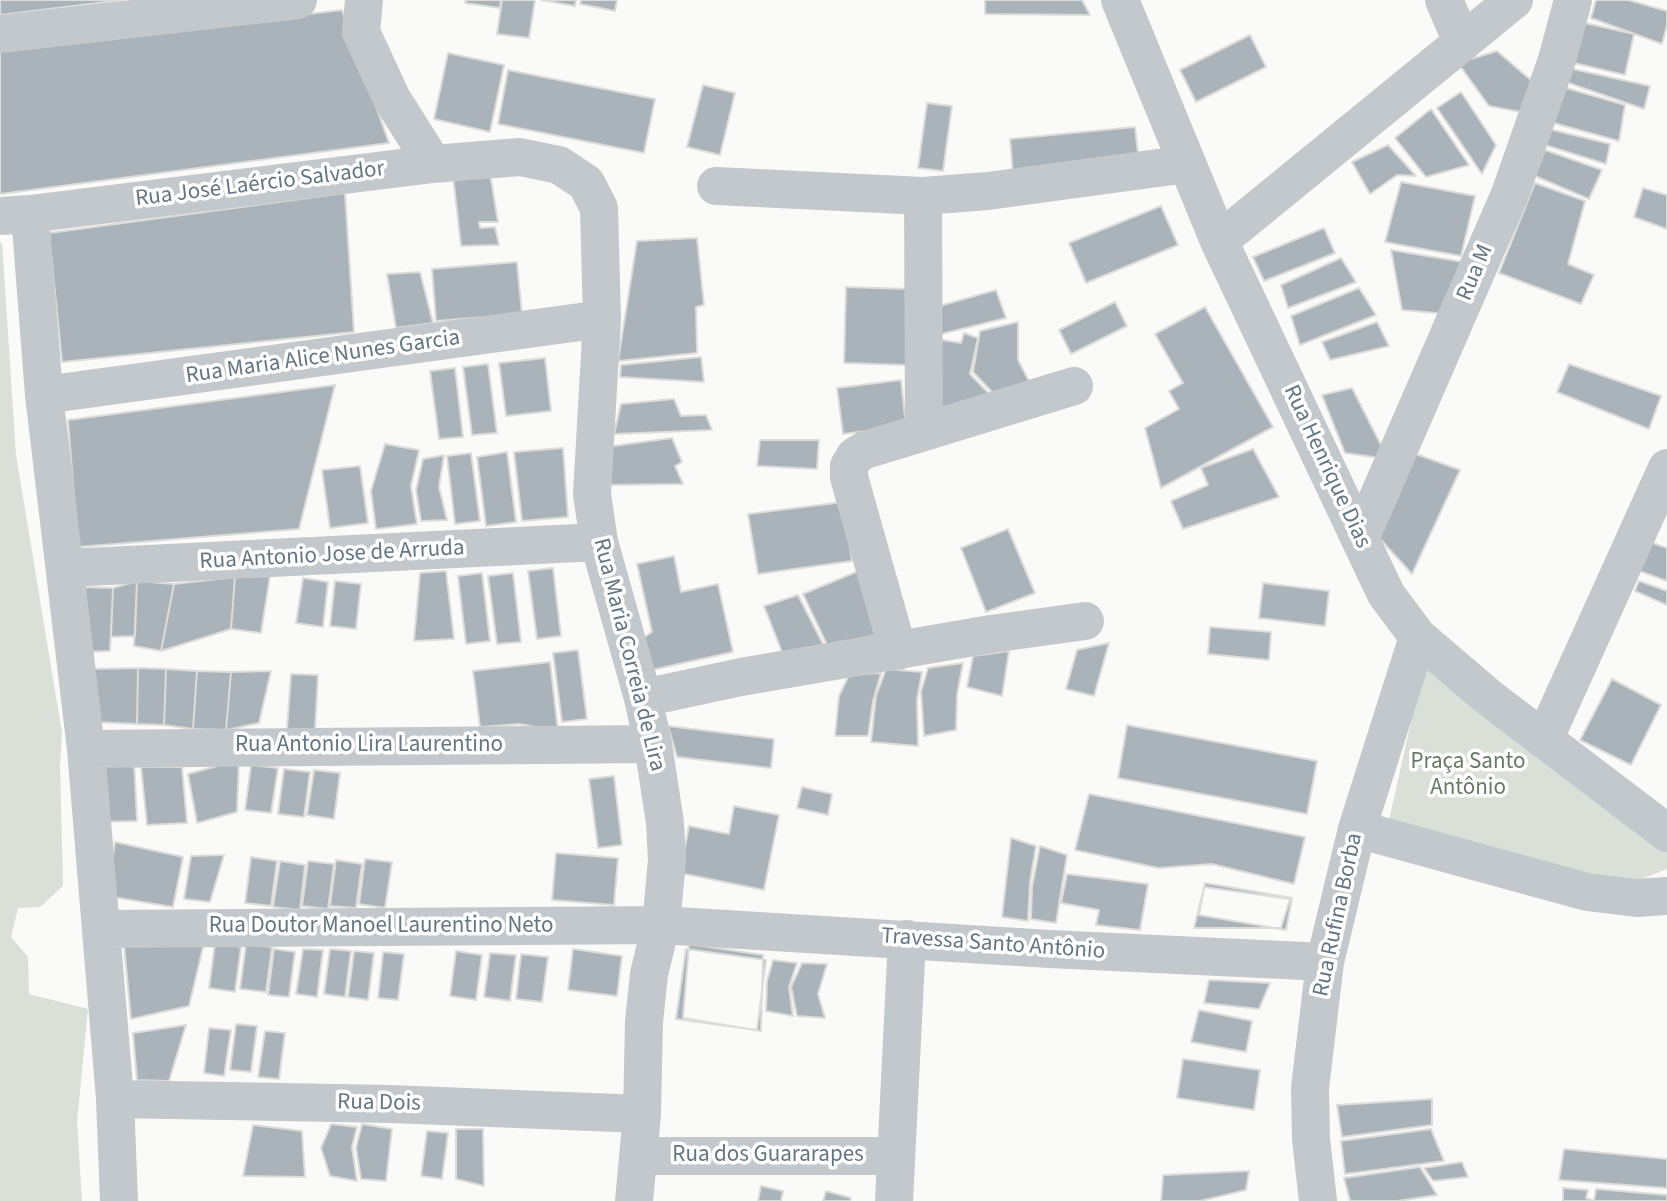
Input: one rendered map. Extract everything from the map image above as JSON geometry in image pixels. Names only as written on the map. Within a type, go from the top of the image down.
[{"type":"street","points":[[0,34],[298,0]]},
{"type":"street","points":[[364,0],[361,32],[392,99],[433,164]]},
{"type":"street","name":"Rua Henrique Dias","points":[[1120,0],[1219,241],[1386,594],[1418,637],[1487,696],[1667,832]]},
{"type":"street","points":[[1444,0],[1462,42]]},
{"type":"street","points":[[1219,241],[1514,0]]},
{"type":"street","name":"Rua M","points":[[1360,539],[1510,194],[1557,60],[1573,0]]},
{"type":"street","name":"Rua José Laércio Salvador","points":[[15,215],[433,164],[520,157]]},
{"type":"street","name":"Rua Maria Correia de Lira","points":[[520,157],[559,165],[586,183],[598,208],[602,319],[593,494],[599,542],[643,698],[653,744],[665,823],[667,860],[661,925],[649,974],[644,1022],[642,1114],[634,1201]]},
{"type":"street","points":[[716,186],[923,196],[988,191],[1187,164]]},
{"type":"street","points":[[923,196],[924,432]]},
{"type":"street","points":[[15,215],[44,395],[86,749],[115,1099],[119,1201]]},
{"type":"street","name":"Rua Maria Alice Nunes Garcia","points":[[44,395],[602,319]]},
{"type":"street","points":[[898,651],[852,491],[849,466],[855,456],[864,450],[1074,386]]},
{"type":"street","points":[[1544,740],[1667,468]]},
{"type":"street","name":"Rua Antonio Jose de Arruda","points":[[66,568],[599,542]]},
{"type":"street","points":[[643,698],[741,677],[991,634],[1085,621]]},
{"type":"street","name":"Rua Rufina Borba","points":[[1318,1201],[1311,1139],[1310,1088],[1325,962],[1357,829],[1418,637]]},
{"type":"street","name":"Rua Antonio Lira Laurentino","points":[[86,749],[653,744]]},
{"type":"street","points":[[1357,829],[1587,892],[1636,898],[1667,896]]},
{"type":"street","name":"Rua Doutor Manoel Laurentino Neto","points":[[101,929],[661,925]]},
{"type":"street","name":"Travessa Santo Antônio","points":[[661,925],[1050,949],[1325,962]]},
{"type":"street","points":[[894,1201],[907,939]]},
{"type":"street","name":"Rua Dois","points":[[115,1099],[391,1104],[642,1114]]},
{"type":"street","name":"Rua dos Guararapes","points":[[639,1156],[896,1156]]},
{"type":"green space","points":[[0,243],[16,455],[62,733],[60,765],[63,886],[40,907],[18,908],[11,937],[28,957],[29,994],[88,1009],[77,1122],[82,1201],[0,1201]]},
{"type":"green space","name":"Praça Santo Antônio","points":[[1424,664],[1667,842],[1667,869],[1623,886],[1388,825]]},
{"type":"building","points":[[0,0],[122,0],[0,15]]},
{"type":"building","points":[[466,0],[501,0],[500,8],[465,3]]},
{"type":"building","points":[[502,0],[535,0],[529,38],[497,34]]},
{"type":"building","points":[[541,0],[576,0],[575,6]]},
{"type":"building","points":[[581,0],[617,0],[615,11],[580,4]]},
{"type":"building","points":[[985,0],[1082,0],[1090,15],[985,14]]},
{"type":"building","points":[[1596,0],[1628,0],[1667,11],[1662,44],[1591,18]]},
{"type":"building","points":[[342,10],[389,143],[0,194],[0,51]]},
{"type":"building","points":[[1585,23],[1634,34],[1625,75],[1574,63]]},
{"type":"building","points":[[1250,35],[1266,67],[1196,102],[1180,70]]},
{"type":"building","points":[[1497,51],[1533,82],[1526,113],[1489,106],[1458,63]]},
{"type":"building","points":[[448,53],[504,65],[490,132],[434,119]]},
{"type":"building","points":[[1568,68],[1650,86],[1644,109],[1563,81]]},
{"type":"building","points":[[508,70],[655,99],[644,153],[498,124]]},
{"type":"building","points":[[703,85],[735,93],[720,155],[687,147]]},
{"type":"building","points":[[1563,87],[1625,105],[1619,141],[1550,122]]},
{"type":"building","points":[[1461,92],[1496,145],[1482,174],[1437,108]]},
{"type":"building","points":[[927,103],[952,106],[943,171],[918,168]]},
{"type":"building","points":[[1431,109],[1469,165],[1426,177],[1395,138]]},
{"type":"building","points":[[1135,127],[1139,162],[1013,174],[1010,139]]},
{"type":"building","points":[[1549,129],[1610,144],[1606,164],[1545,145]]},
{"type":"building","points":[[1388,145],[1416,176],[1397,175],[1370,194],[1352,162]]},
{"type":"building","points":[[1545,150],[1602,170],[1589,199],[1535,176]]},
{"type":"building","points":[[490,173],[498,222],[479,222],[480,228],[495,227],[499,245],[461,246],[453,176]]},
{"type":"building","points":[[1401,182],[1475,196],[1461,256],[1385,242]]},
{"type":"building","points":[[1535,183],[1585,201],[1568,264],[1594,275],[1581,304],[1499,273]]},
{"type":"building","points":[[1643,188],[1667,195],[1667,229],[1634,217]]},
{"type":"building","points":[[345,193],[354,332],[62,362],[49,233]]},
{"type":"building","points":[[1161,206],[1178,245],[1086,283],[1069,243]]},
{"type":"building","points":[[1324,228],[1335,253],[1264,281],[1253,257]]},
{"type":"building","points":[[697,238],[704,305],[696,307],[697,353],[618,361],[637,241]]},
{"type":"building","points":[[1391,250],[1463,262],[1447,314],[1402,310]]},
{"type":"building","points":[[1341,258],[1356,282],[1288,308],[1281,285]]},
{"type":"building","points":[[517,262],[522,314],[436,321],[432,269]]},
{"type":"building","points":[[420,272],[433,323],[396,328],[387,274]]},
{"type":"building","points":[[846,287],[908,289],[906,365],[844,363]]},
{"type":"building","points":[[1359,288],[1376,315],[1300,345],[1291,316]]},
{"type":"building","points":[[996,290],[1006,318],[937,335],[936,307]]},
{"type":"building","points":[[1115,302],[1127,326],[1071,354],[1059,330]]},
{"type":"building","points":[[1205,307],[1273,427],[1161,488],[1145,428],[1179,409],[1169,391],[1183,383],[1155,334]]},
{"type":"building","points":[[1018,322],[1018,360],[1031,385],[998,398],[973,372],[980,331]]},
{"type":"building","points":[[1377,322],[1389,346],[1330,360],[1322,342]]},
{"type":"building","points":[[964,333],[978,338],[970,374],[993,398],[932,414],[930,338],[961,343]]},
{"type":"building","points":[[701,357],[704,382],[620,377],[621,365]]},
{"type":"building","points":[[545,358],[551,411],[506,416],[499,363]]},
{"type":"building","points":[[488,364],[497,433],[472,435],[463,367]]},
{"type":"building","points":[[1569,364],[1661,396],[1649,429],[1557,392]]},
{"type":"building","points":[[455,368],[463,437],[439,439],[430,371]]},
{"type":"building","points":[[901,380],[906,426],[843,434],[837,388]]},
{"type":"building","points":[[335,385],[299,529],[78,547],[68,420]]},
{"type":"building","points":[[1352,388],[1388,459],[1345,453],[1322,395]]},
{"type":"building","points":[[674,399],[681,416],[706,415],[712,430],[614,434],[621,404]]},
{"type":"building","points":[[672,438],[682,462],[675,466],[683,484],[605,485],[613,446]]},
{"type":"building","points":[[760,440],[819,440],[817,469],[757,466]]},
{"type":"building","points":[[385,444],[419,450],[411,486],[417,524],[376,529],[371,491]]},
{"type":"building","points":[[563,448],[568,517],[522,521],[514,452]]},
{"type":"building","points":[[1253,449],[1279,497],[1183,529],[1171,501],[1208,485],[1201,468]]},
{"type":"building","points":[[507,452],[516,522],[486,526],[477,457]]},
{"type":"building","points":[[471,453],[480,521],[455,524],[447,456]]},
{"type":"building","points":[[1413,453],[1460,470],[1412,574],[1372,530]]},
{"type":"building","points":[[444,455],[439,487],[447,520],[421,521],[416,490],[423,459]]},
{"type":"building","points":[[360,466],[368,523],[330,528],[322,470]]},
{"type":"building","points":[[843,502],[852,561],[758,574],[748,514]]},
{"type":"building","points":[[1008,529],[1035,593],[986,612],[961,548]]},
{"type":"building","points":[[1647,541],[1667,548],[1667,581],[1637,570]]},
{"type":"building","points":[[674,556],[681,592],[718,584],[733,652],[647,671],[640,640],[652,632],[637,564]]},
{"type":"building","points":[[553,568],[561,636],[537,639],[528,571]]},
{"type":"building","points":[[861,570],[883,633],[828,647],[803,594]]},
{"type":"building","points":[[446,571],[454,639],[414,641],[420,573]]},
{"type":"building","points":[[482,573],[490,641],[466,644],[458,576]]},
{"type":"building","points":[[513,573],[521,642],[497,644],[488,576]]},
{"type":"building","points":[[270,576],[261,633],[231,629],[235,577]]},
{"type":"building","points":[[235,577],[231,629],[161,651],[174,584]]},
{"type":"building","points":[[303,578],[328,582],[323,627],[296,623]]},
{"type":"building","points":[[137,581],[135,636],[111,637],[113,588]]},
{"type":"building","points":[[137,581],[174,584],[161,651],[134,646]]},
{"type":"building","points":[[335,581],[361,584],[356,629],[330,626]]},
{"type":"building","points":[[1639,581],[1667,591],[1667,605],[1635,591]]},
{"type":"building","points":[[1263,583],[1329,591],[1325,626],[1259,618]]},
{"type":"building","points":[[83,587],[113,588],[110,651],[87,652]]},
{"type":"building","points":[[798,595],[824,646],[784,657],[764,606]]},
{"type":"building","points":[[1210,627],[1271,632],[1269,660],[1208,654]]},
{"type":"building","points":[[1109,643],[1094,696],[1066,689],[1077,650]]},
{"type":"building","points":[[578,650],[587,719],[562,722],[553,653]]},
{"type":"building","points":[[1009,651],[1002,696],[967,687],[973,656]]},
{"type":"building","points":[[550,662],[558,731],[519,724],[480,727],[473,671]]},
{"type":"building","points":[[963,663],[957,695],[956,730],[924,736],[921,691],[928,668]]},
{"type":"building","points":[[138,668],[137,724],[95,722],[92,669]]},
{"type":"building","points":[[138,668],[166,669],[164,725],[137,724]]},
{"type":"building","points":[[166,669],[197,671],[193,729],[164,725]]},
{"type":"building","points":[[886,669],[922,672],[917,700],[918,746],[871,742],[876,696]]},
{"type":"building","points":[[197,671],[231,672],[226,730],[193,729]]},
{"type":"building","points":[[271,671],[259,723],[226,730],[231,672]]},
{"type":"building","points":[[881,673],[873,701],[868,736],[835,736],[839,696],[849,675]]},
{"type":"building","points":[[291,674],[318,675],[315,730],[287,729]]},
{"type":"building","points":[[1612,679],[1661,705],[1631,765],[1580,740]]},
{"type":"building","points":[[1127,725],[1317,761],[1307,814],[1118,778]]},
{"type":"building","points":[[668,726],[774,739],[771,768],[677,757]]},
{"type":"building","points":[[134,759],[137,821],[103,822],[102,765]]},
{"type":"building","points":[[239,760],[237,812],[197,823],[188,774]]},
{"type":"building","points":[[251,765],[278,768],[271,813],[245,810]]},
{"type":"building","points":[[141,767],[182,767],[187,823],[147,825]]},
{"type":"building","points":[[284,769],[310,772],[304,817],[278,814]]},
{"type":"building","points":[[314,770],[340,773],[334,819],[307,815]]},
{"type":"building","points":[[614,776],[622,845],[598,848],[589,779]]},
{"type":"building","points":[[802,787],[832,794],[828,815],[797,808]]},
{"type":"building","points":[[1089,794],[1305,837],[1294,884],[1212,864],[1158,868],[1075,850]]},
{"type":"building","points":[[734,806],[779,815],[764,890],[680,873],[689,826],[729,834]]},
{"type":"building","points":[[1011,838],[1036,846],[1030,882],[1028,921],[1002,917]]},
{"type":"building","points":[[115,842],[183,857],[173,907],[107,896]]},
{"type":"building","points":[[1040,846],[1067,855],[1056,923],[1031,919],[1032,887]]},
{"type":"building","points":[[556,853],[618,858],[614,905],[552,900]]},
{"type":"building","points":[[224,855],[210,902],[184,899],[191,856]]},
{"type":"building","points":[[251,857],[277,861],[271,906],[245,903]]},
{"type":"building","points":[[365,859],[392,862],[385,908],[359,904]]},
{"type":"building","points":[[336,860],[362,864],[356,908],[330,906]]},
{"type":"building","points":[[280,861],[305,865],[300,910],[273,907]]},
{"type":"building","points":[[308,861],[334,864],[328,909],[302,906]]},
{"type":"building","points":[[1067,874],[1148,884],[1140,930],[1096,925],[1099,910],[1061,903]]},
{"type":"building","points":[[1205,883],[1292,898],[1286,930],[1199,915]]},
{"type":"building","points":[[1204,887],[1290,899],[1281,928],[1194,928]]},
{"type":"building","points":[[204,943],[189,1006],[131,1019],[124,945]]},
{"type":"building","points":[[215,943],[241,947],[235,992],[209,988]]},
{"type":"building","points":[[246,944],[272,947],[266,992],[240,989]]},
{"type":"building","points":[[689,944],[763,955],[761,1031],[683,1018]]},
{"type":"building","points":[[274,949],[295,952],[289,997],[268,995]]},
{"type":"building","points":[[303,949],[323,950],[317,997],[296,994]]},
{"type":"building","points":[[330,949],[351,951],[345,997],[324,994]]},
{"type":"building","points":[[573,949],[622,956],[617,996],[568,990]]},
{"type":"building","points":[[686,949],[766,960],[757,1030],[676,1019]]},
{"type":"building","points":[[354,951],[374,953],[368,1000],[348,997]]},
{"type":"building","points":[[456,951],[482,955],[476,1000],[450,996]]},
{"type":"building","points":[[383,952],[404,954],[398,1000],[378,998]]},
{"type":"building","points":[[490,953],[516,955],[510,1001],[484,997]]},
{"type":"building","points":[[521,954],[548,957],[542,1002],[516,999]]},
{"type":"building","points":[[773,960],[797,963],[789,987],[793,1016],[766,1011],[767,981]]},
{"type":"building","points":[[802,963],[827,964],[818,994],[825,1018],[797,1016],[791,987]]},
{"type":"building","points":[[1209,980],[1270,983],[1259,1009],[1204,1003]]},
{"type":"building","points":[[1199,1010],[1252,1021],[1246,1052],[1191,1042]]},
{"type":"building","points":[[236,1024],[257,1026],[251,1072],[230,1070]]},
{"type":"building","points":[[186,1025],[169,1081],[137,1080],[133,1033]]},
{"type":"building","points":[[209,1028],[231,1030],[224,1076],[204,1073]]},
{"type":"building","points":[[265,1031],[285,1033],[279,1079],[258,1077]]},
{"type":"building","points":[[1183,1059],[1260,1070],[1254,1110],[1177,1098]]},
{"type":"building","points":[[1432,1099],[1432,1125],[1342,1137],[1337,1105]]},
{"type":"building","points":[[331,1124],[357,1127],[352,1147],[357,1181],[330,1176],[321,1148]]},
{"type":"building","points":[[362,1124],[392,1129],[386,1181],[361,1179],[356,1148]]},
{"type":"building","points":[[253,1125],[302,1131],[305,1177],[243,1176]]},
{"type":"building","points":[[456,1129],[483,1129],[484,1186],[456,1179]]},
{"type":"building","points":[[1431,1129],[1444,1161],[1345,1174],[1341,1141]]},
{"type":"building","points":[[427,1131],[448,1133],[442,1179],[421,1176]]},
{"type":"building","points":[[1564,1149],[1667,1159],[1667,1188],[1559,1180]]},
{"type":"building","points":[[1462,1162],[1468,1177],[1433,1181],[1424,1168]]},
{"type":"building","points":[[1420,1167],[1437,1195],[1398,1201],[1350,1201],[1344,1178]]},
{"type":"building","points":[[1249,1171],[1246,1190],[1200,1201],[1161,1201],[1163,1175]]},
{"type":"building","points":[[761,1186],[783,1191],[781,1201],[758,1201]]},
{"type":"building","points":[[1563,1188],[1588,1190],[1586,1198],[1594,1201],[1563,1201]]},
{"type":"building","points":[[1596,1189],[1667,1195],[1667,1201],[1594,1201]]},
{"type":"building","points":[[826,1191],[851,1198],[850,1201],[823,1201]]}]
